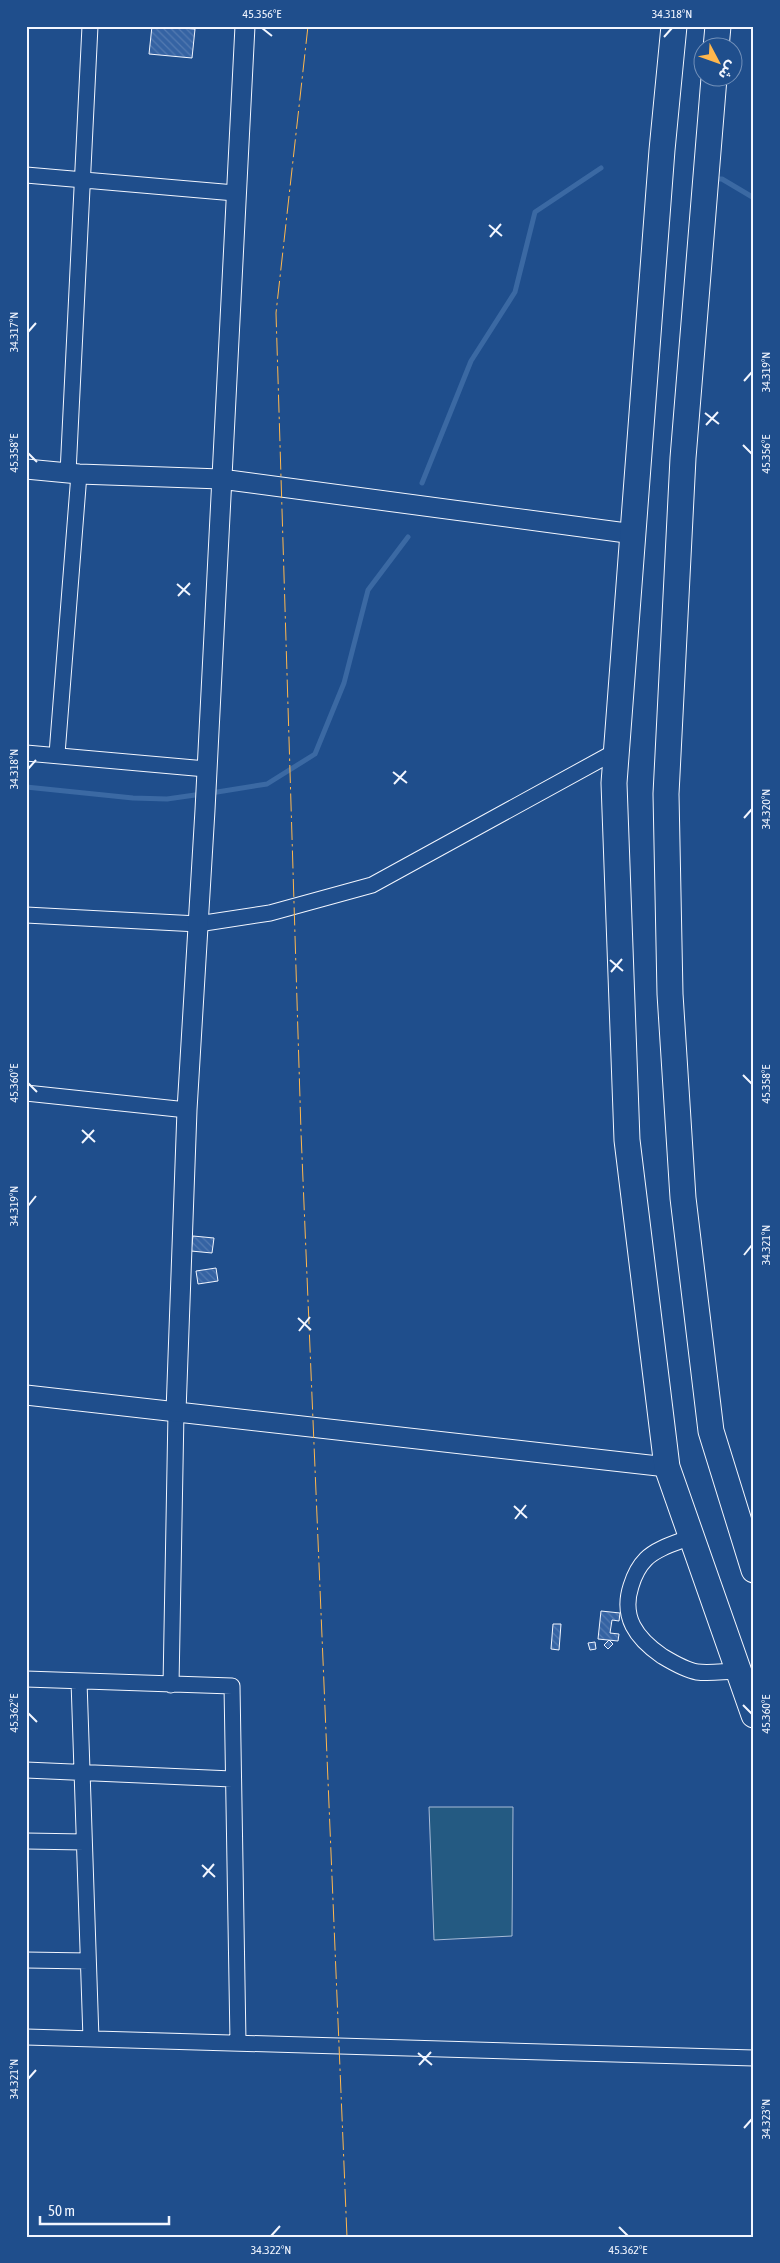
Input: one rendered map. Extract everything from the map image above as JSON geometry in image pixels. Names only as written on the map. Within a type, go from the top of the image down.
[{"type":"main road","points":[[674,26],[662,158],[614,783],[628,1140],[667,1466],[752,1703]]},
{"type":"main road","points":[[713,88],[683,458],[666,794],[670,994],[683,1198],[711,1431],[754,1570]]},
{"type":"street","points":[[57,754],[73,474],[90,26]]},
{"type":"street","points":[[171,1685],[176,1412],[187,1110],[205,810],[245,26]]},
{"type":"street","points":[[26,175],[235,193]]},
{"type":"street","points":[[26,469],[73,474],[221,479],[634,534]]},
{"type":"street","points":[[26,914],[198,924],[270,913],[372,885],[618,750]]},
{"type":"street","points":[[26,753],[57,754],[206,775]]},
{"type":"street","points":[[26,1093],[187,1110]]},
{"type":"street","points":[[26,1395],[667,1466]]},
{"type":"street","points":[[691,1537],[658,1551],[646,1559],[638,1570],[629,1594],[627,1612],[629,1621],[633,1630],[669,1661],[697,1672],[739,1671]]},
{"type":"street","points":[[26,1679],[232,1686],[232,1779],[238,2042]]},
{"type":"street","points":[[79,1681],[91,2039]]},
{"type":"street","points":[[26,1770],[232,1779]]},
{"type":"street","points":[[26,1841],[84,1842]]},
{"type":"street","points":[[26,1960],[88,1961]]},
{"type":"street","points":[[26,2037],[754,2058]]},
{"type":"shaded area","points":[[429,1807],[513,1807],[512,1936],[434,1940]]},
{"type":"building","points":[[152,26],[195,29],[192,58],[149,54]]},
{"type":"building","points":[[193,1236],[214,1238],[212,1253],[191,1251]]},
{"type":"building","points":[[216,1268],[218,1281],[198,1284],[196,1271]]},
{"type":"building","points":[[601,1611],[620,1613],[619,1621],[612,1620],[610,1633],[619,1634],[618,1641],[598,1639]]},
{"type":"building","points":[[553,1624],[561,1624],[559,1650],[551,1649]]},
{"type":"building","points":[[609,1640],[613,1644],[608,1649],[604,1645]]},
{"type":"building","points":[[595,1642],[596,1649],[590,1650],[588,1643]]},
{"type":"waterway","points":[[422,483],[471,361],[515,292],[535,212],[601,168]]},
{"type":"waterway","points":[[718,179],[722,179],[754,198]]},
{"type":"waterway","points":[[211,793],[267,784],[315,754],[344,683],[368,590],[408,537]]},
{"type":"waterway","points":[[26,787],[133,798],[167,799],[202,794]]},
{"type":"power","points":[[308,26],[276,313],[301,1132],[347,2237]]}]
